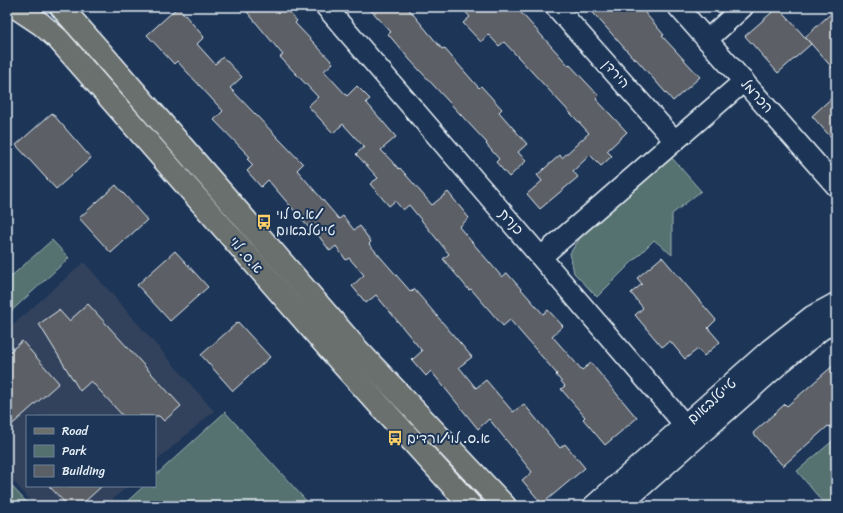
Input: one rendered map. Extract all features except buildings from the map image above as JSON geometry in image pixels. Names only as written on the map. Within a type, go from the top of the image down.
[{"type":"main road","name":"א.ס. לוי","points":[[60,7],[100,50],[357,349],[505,506]]},
{"type":"main road","name":"א.ס. לוי","points":[[12,8],[41,24],[58,39],[344,366],[471,506]]},
{"type":"street","name":"כנרת","points":[[326,7],[690,432]]},
{"type":"street","name":"הירדן","points":[[556,7],[675,141]]},
{"type":"street","name":"הכרמל","points":[[678,7],[835,182]]},
{"type":"street","points":[[707,40],[743,7]]},
{"type":"street","points":[[541,257],[744,81]]},
{"type":"street","name":"טייטלבאום","points":[[620,506],[690,432],[792,331],[812,316],[836,303]]},
{"type":"street","name":"טייטלבאום","points":[[593,506],[821,330],[836,322]]},
{"type":"shaded area","points":[[84,262],[214,411],[156,461],[156,415],[26,415],[26,487],[127,487],[105,506],[35,506],[7,474],[7,330]]},
{"type":"green space","points":[[672,158],[701,191],[672,214],[672,255],[654,240],[597,297],[574,273],[570,253],[580,238]]},
{"type":"green space","points":[[52,240],[69,258],[7,315],[7,280]]},
{"type":"green space","points":[[225,412],[311,506],[122,506],[143,487],[156,487],[156,475]]},
{"type":"green space","points":[[836,438],[836,506],[826,506],[797,471]]},
{"type":"green space","points":[[7,481],[30,506],[7,506]]},
{"type":"place","name":"א.ס לוי/ טייטלבאום","points":[[264,222]]},
{"type":"place","name":"א.ס. לוי/ורדים","points":[[395,438]]}]
